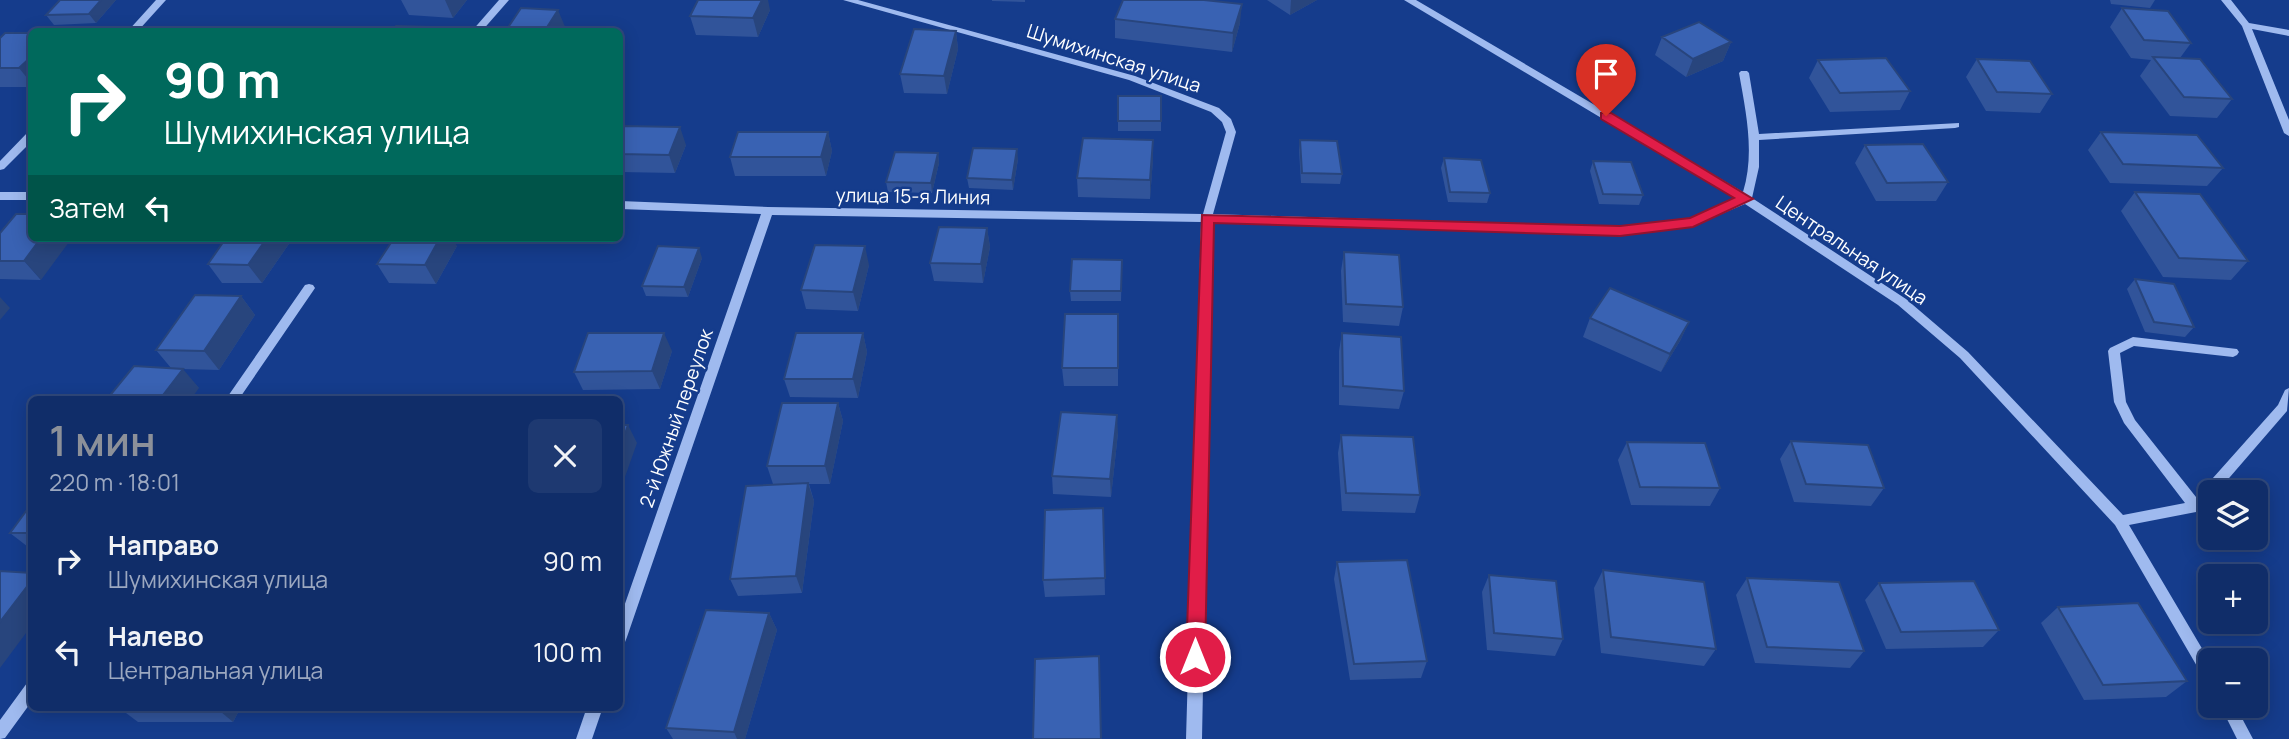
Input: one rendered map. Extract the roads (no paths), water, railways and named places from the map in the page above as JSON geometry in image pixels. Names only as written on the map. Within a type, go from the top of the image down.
[{"type":"street","points":[[135,28],[161,0]]},
{"type":"street","points":[[479,28],[504,0]]},
{"type":"street","name":"Шумихинская улица","points":[[848,0],[1044,51],[1132,78],[1215,110],[1227,121],[1231,132],[1207,218]]},
{"type":"street","name":"Центральная улица","points":[[1409,0],[1746,199],[1902,302],[1964,355],[2120,521],[2198,654]]},
{"type":"street","points":[[2225,0],[2246,25],[2289,133]]},
{"type":"street","points":[[2246,25],[2289,33]]},
{"type":"street","points":[[1194,739],[1207,218],[1620,231],[1693,222],[1746,199],[1754,176],[1756,136],[1744,74]]},
{"type":"street","points":[[1756,136],[1955,125]]},
{"type":"street","points":[[0,196],[28,196]]},
{"type":"street","name":"улица 15-я Линия","points":[[623,205],[768,211],[1207,218]]},
{"type":"street","name":"2-й Южный переулок","points":[[623,628],[768,211]]},
{"type":"street","points":[[234,396],[309,288]]},
{"type":"street","points":[[2196,506],[2130,423],[2120,402],[2114,351],[2133,341],[2233,352]]},
{"type":"street","points":[[2120,521],[2196,506],[2283,408],[2289,393]]},
{"type":"street","points":[[0,733],[28,694]]},
{"type":"street","points":[[584,739],[594,711]]},
{"type":"street","points":[[2234,718],[2245,739]]},
{"type":"lane","points":[[0,167],[28,138]]}]
